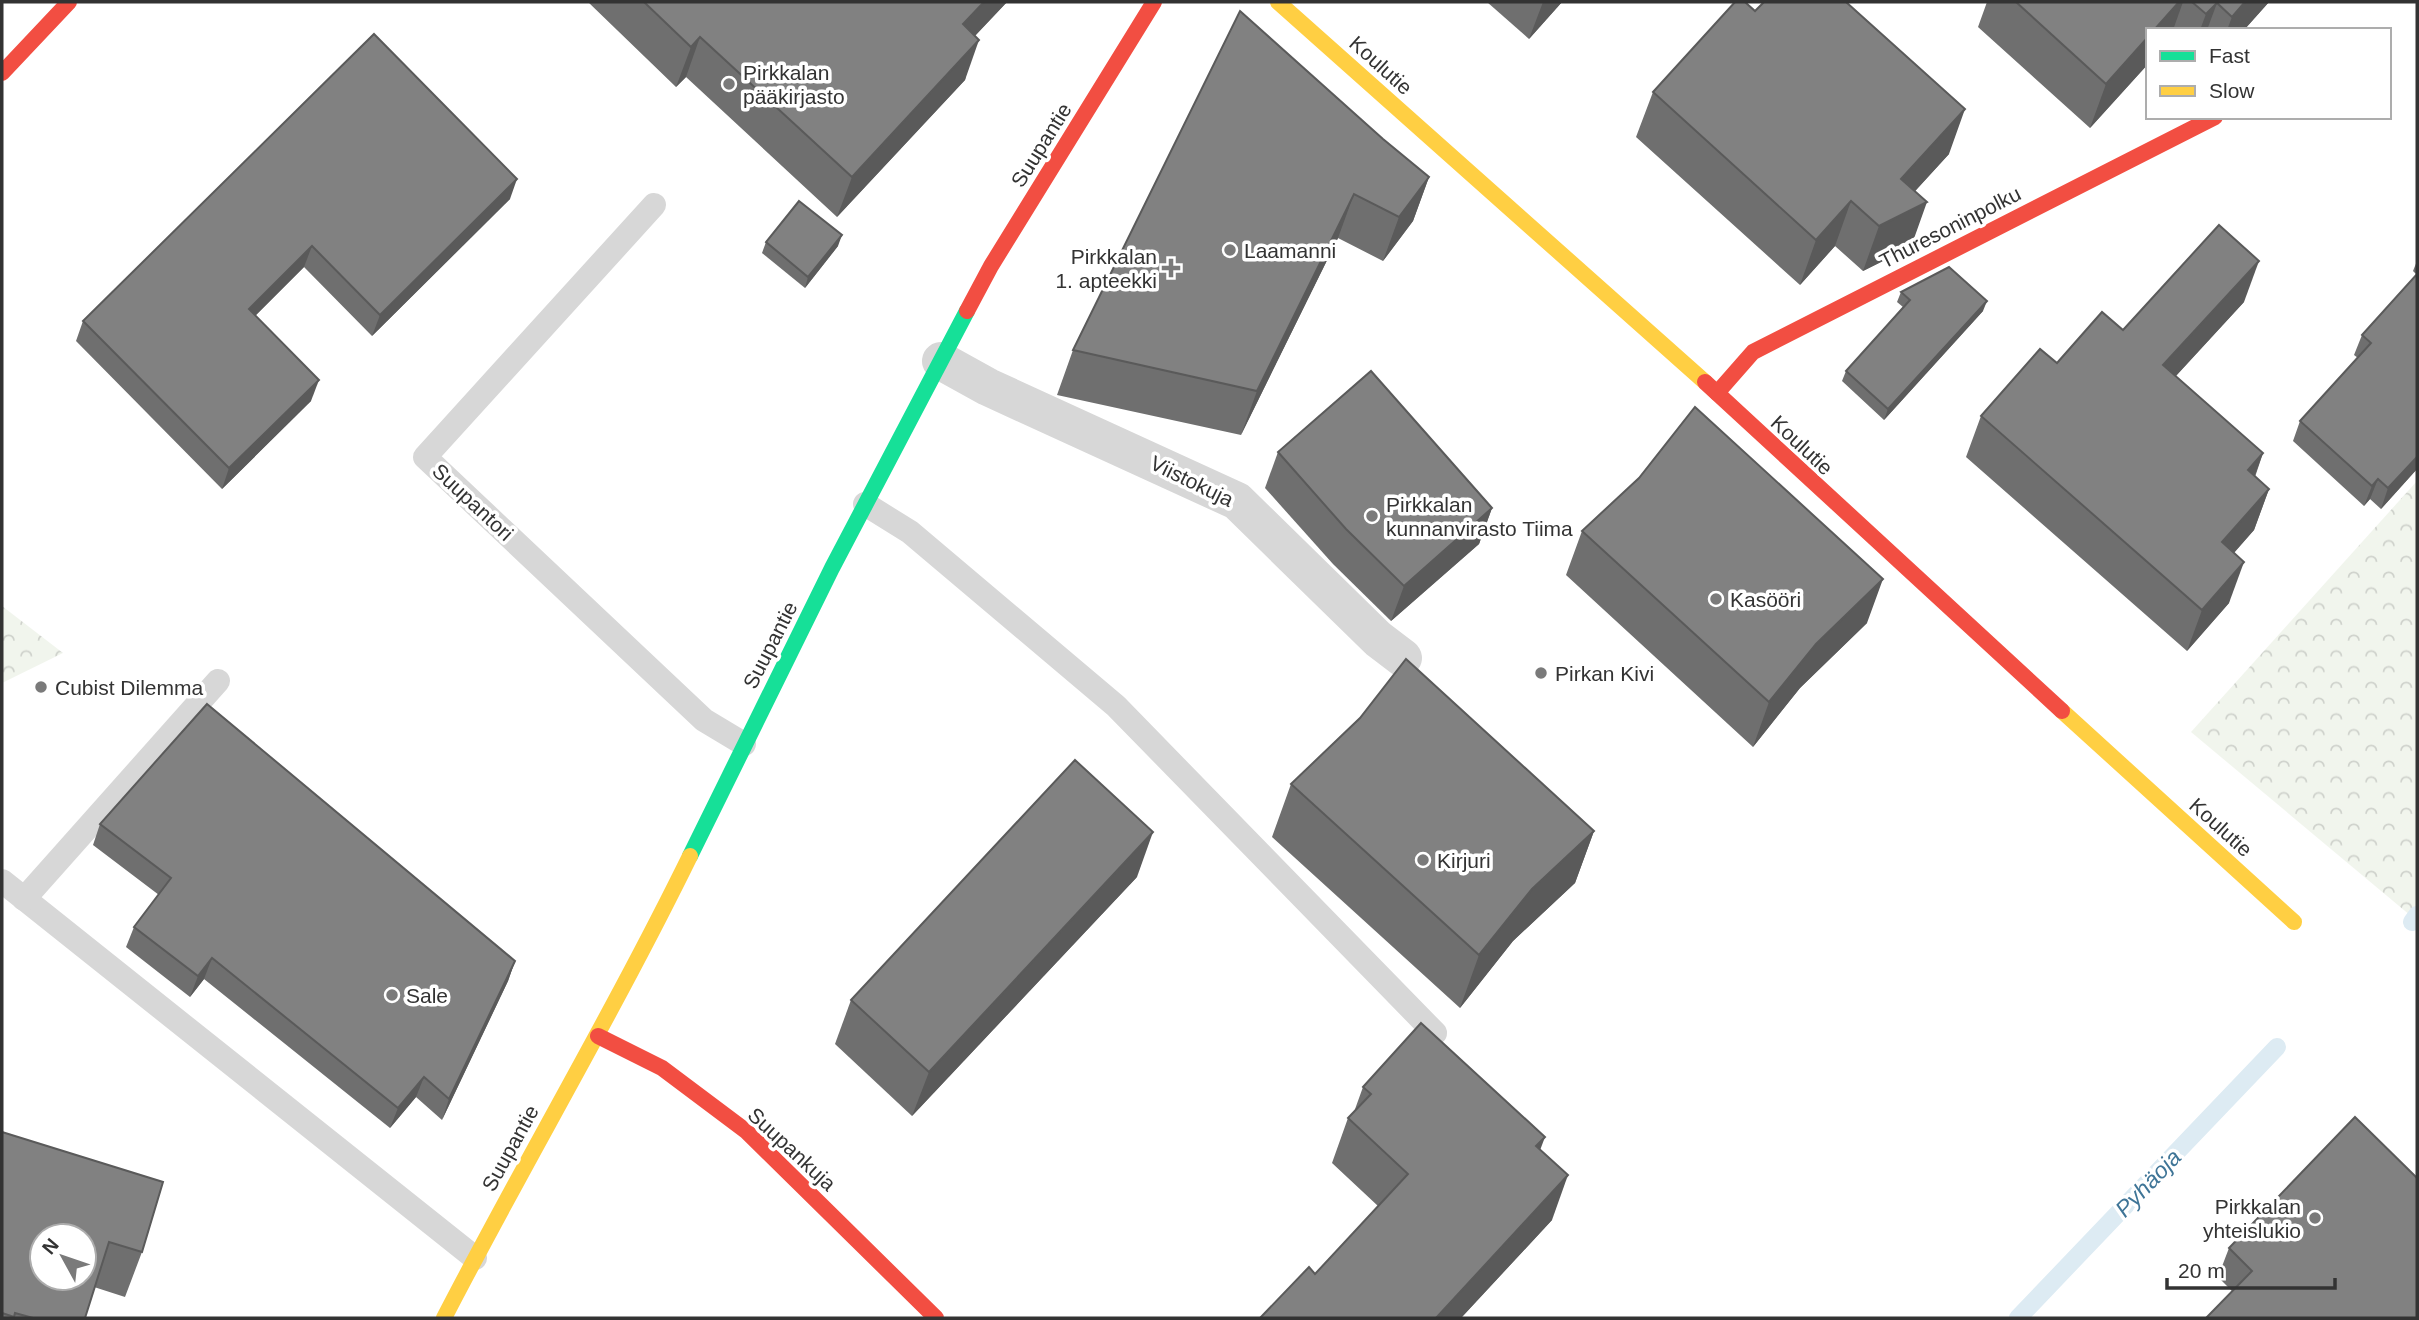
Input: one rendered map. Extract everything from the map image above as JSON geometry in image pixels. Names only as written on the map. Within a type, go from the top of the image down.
[{"type":"street","points":[[2,73],[69,2]]},
{"type":"street","name":"Suupantie","points":[[444,1318],[541,1135],[644,950],[865,504],[991,266],[1154,2]]},
{"type":"street","name":"Koulutie","points":[[1278,2],[1717,393],[2294,922]]},
{"type":"street","name":"Thuresoninpolku","points":[[1717,393],[1753,352],[2211,119]]},
{"type":"street","name":"Viistokuja","points":[[942,361],[988,387],[1237,501],[1378,639],[1403,658]]},
{"type":"street","name":"Suupankuja","points":[[598,1036],[662,1068],[746,1131],[936,1318]]},
{"type":"lane","name":"Suupantori","points":[[654,205],[425,457],[704,720],[744,744]]},
{"type":"lane","points":[[865,504],[910,532],[1116,706],[1435,1033]]},
{"type":"lane","points":[[24,899],[218,681]]},
{"type":"lane","points":[[2,880],[475,1258]]},
{"type":"green space","points":[[2417,481],[2417,921],[2191,732]]},
{"type":"green space","points":[[2,606],[63,653],[2,683]]},
{"type":"building","points":[[644,2],[984,2],[963,24],[979,40],[852,177],[700,37],[691,47]]},
{"type":"building","points":[[1735,2],[1745,2],[1755,11],[1764,2],[1846,2],[1965,109],[1901,179],[1927,202],[1879,226],[1851,201],[1816,240],[1653,92]]},
{"type":"building","points":[[2016,2],[2179,2],[2156,28],[2146,28],[2146,39],[2106,84]]},
{"type":"building","points":[[2192,2],[2245,2],[2232,17],[2217,3],[2206,14]]},
{"type":"building","name":"Laamanni","points":[[1240,11],[1429,177],[1399,217],[1354,194],[1257,391],[1073,350]]},
{"type":"building","points":[[374,34],[517,179],[380,315],[312,246],[249,309],[319,380],[229,468],[83,321]]},
{"type":"building","points":[[799,201],[842,235],[808,277],[766,242]]},
{"type":"building","points":[[2219,225],[2259,261],[2163,365],[2263,453],[2248,470],[2269,489],[2222,542],[2244,562],[2202,610],[1981,416],[2040,349],[2057,363],[2102,312],[2123,330]]},
{"type":"building","points":[[1949,267],[1987,301],[1888,409],[1846,371],[1910,300],[1901,292]]},
{"type":"building","points":[[2417,274],[2417,457],[2388,488],[2378,479],[2372,486],[2300,421],[2371,343],[2362,335]]},
{"type":"building","name":"Pirkkalan kunnanvirasto Tiima","points":[[1371,371],[1492,508],[1404,586],[1346,529],[1278,452]]},
{"type":"building","name":"Kasööri","points":[[1695,407],[1883,579],[1816,644],[1769,702],[1582,531],[1639,478]]},
{"type":"building","name":"Kirjuri","points":[[1406,659],[1594,831],[1532,889],[1479,955],[1291,784],[1360,718]]},
{"type":"building","points":[[207,704],[515,961],[449,1099],[424,1077],[398,1108],[212,958],[198,976],[134,927],[171,878],[100,824]]},
{"type":"building","points":[[1075,760],[1153,832],[929,1072],[851,1000]]},
{"type":"building","points":[[1421,1023],[1545,1137],[1536,1146],[1568,1175],[1436,1318],[1260,1318],[1309,1267],[1315,1274],[1408,1174],[1348,1118],[1371,1094],[1363,1087]]},
{"type":"building","name":"Pirkkalan yhteislukio","points":[[2355,1117],[2417,1178],[2417,1318],[2206,1318],[2252,1271],[2229,1248]]},
{"type":"building","points":[[2,1132],[163,1182],[142,1252],[109,1242],[98,1277],[98,1222],[28,1222],[28,1292],[93,1292],[85,1318],[33,1318],[15,1313],[14,1317],[2,1313]]},
{"type":"waterway","name":"Pyhäoja","points":[[2412,922],[2417,915]]},
{"type":"waterway","name":"Pyhäoja","points":[[2018,1318],[2277,1047]]},
{"type":"traffic: fast","points":[[690,856],[832,568],[967,311]]},
{"type":"traffic: slow","points":[[1278,2],[1705,382]]},
{"type":"traffic: slow","points":[[2062,711],[2294,922]]},
{"type":"traffic: slow","points":[[444,1318],[690,856]]},
{"type":"traffic: jam","points":[[2,73],[69,2]]},
{"type":"traffic: jam","points":[[967,311],[991,266],[1154,2]]},
{"type":"traffic: jam","points":[[1717,393],[1753,352],[2211,119]]},
{"type":"traffic: jam","points":[[1705,382],[2062,711]]},
{"type":"traffic: jam","points":[[598,1036],[662,1068],[746,1131],[936,1318]]},
{"type":"place","name":"Pirkkalan pääkirjasto","points":[[729,84]]},
{"type":"place","name":"Laamanni","points":[[1230,250]]},
{"type":"place","name":"Pirkkalan 1. apteekki","points":[[1171,268]]},
{"type":"place","name":"Pirkkalan kunnanvirasto Tiima","points":[[1372,516]]},
{"type":"place","name":"Kasööri","points":[[1716,599]]},
{"type":"place","name":"Pirkan Kivi","points":[[1541,673]]},
{"type":"place","name":"Cubist Dilemma","points":[[41,687]]},
{"type":"place","name":"Kirjuri","points":[[1423,860]]},
{"type":"place","name":"Sale","points":[[392,995]]},
{"type":"place","name":"Pirkkalan yhteislukio","points":[[2315,1218]]}]
